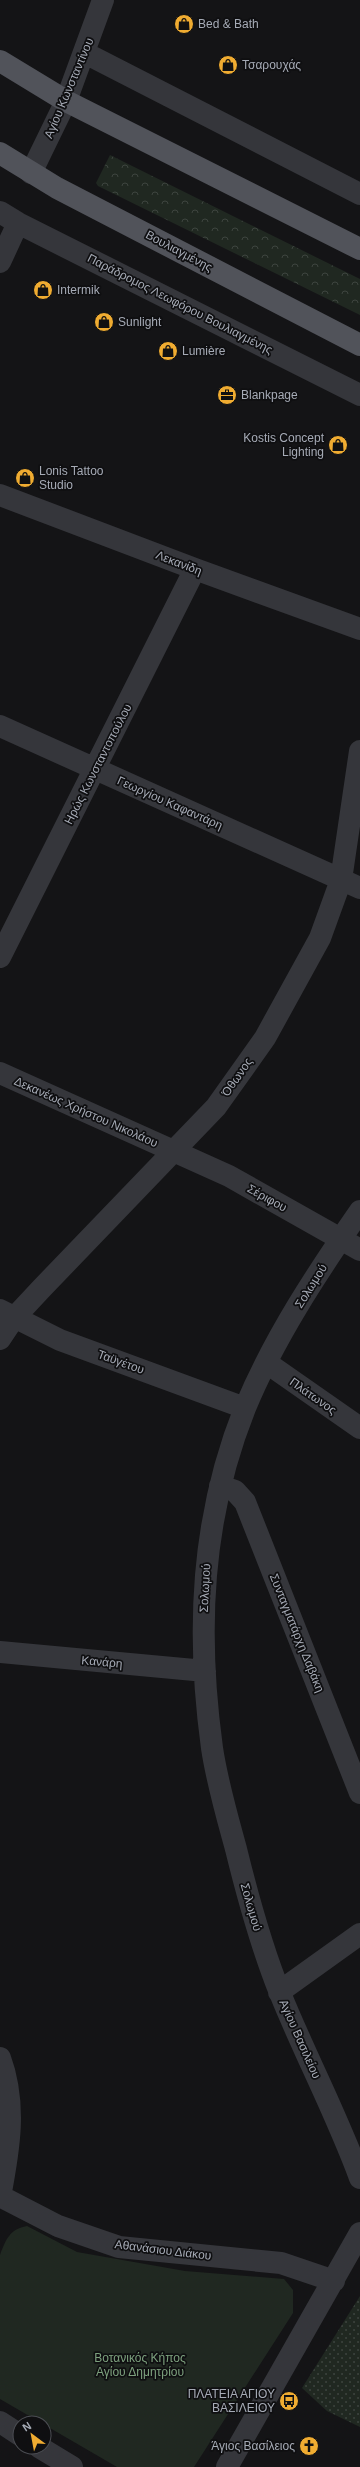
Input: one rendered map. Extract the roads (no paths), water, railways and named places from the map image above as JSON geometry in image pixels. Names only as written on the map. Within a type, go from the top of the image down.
[{"type":"main road","points":[[0,61],[66,101],[360,249]]},
{"type":"main road","name":"Βουλιαγμένης","points":[[0,153],[31,173],[360,345]]},
{"type":"street","name":"Αγίου Κωνσταντίνου","points":[[31,173],[66,101],[85,53],[103,0]]},
{"type":"street","points":[[85,53],[360,194]]},
{"type":"street","name":"Παράδρομος Λεωφόρου Βουλιαγμένης","points":[[0,212],[18,223],[360,395]]},
{"type":"street","points":[[0,262],[18,223]]},
{"type":"street","name":"Λεκανίδη","points":[[0,495],[195,569],[360,628]]},
{"type":"street","name":"Ηρώς Κωνσταντοπούλου","points":[[0,957],[195,569]]},
{"type":"street","name":"Γεωργίου Καφαντάρη","points":[[0,726],[350,884]]},
{"type":"street","name":"Όθωνος","points":[[0,1339],[7,1314],[216,1107],[265,1038],[350,884],[360,751]]},
{"type":"street","name":"Δεκανέως Χρήστου Νικολάου","points":[[0,1073],[172,1152]]},
{"type":"street","name":"Σέριφου","points":[[172,1152],[229,1176],[360,1250]]},
{"type":"street","name":"Σολωμού","points":[[279,1992],[256,1926],[212,1750],[205,1671],[204,1598],[207,1550],[220,1486],[245,1408],[300,1301],[360,1211]]},
{"type":"street","name":"Ταϋγέτου","points":[[7,1314],[60,1340],[245,1408]]},
{"type":"street","name":"Πλάτωνος","points":[[267,1363],[360,1428]]},
{"type":"street","name":"Συνταγματάρχη Δαβάκη","points":[[220,1486],[235,1491],[245,1502],[360,1793]]},
{"type":"street","name":"Κανάρη","points":[[0,1652],[205,1671]]},
{"type":"street","name":"Αγίου Βασιλείου","points":[[360,1934],[279,1992],[360,2178]]},
{"type":"street","points":[[0,2058],[9,2092],[12,2115],[11,2136],[0,2196]]},
{"type":"street","name":"Αθανάσιου Διάκου","points":[[0,2196],[58,2226],[118,2247],[281,2263],[334,2282]]},
{"type":"street","points":[[227,2467],[334,2282],[360,2233]]},
{"type":"street","points":[[0,2422],[12,2430]]},
{"type":"street","points":[[52,2454],[72,2467]]},
{"type":"place","name":"Bed & Bath","points":[[184,24]]},
{"type":"place","name":"Τσαρουχάς","points":[[228,65]]},
{"type":"place","name":"Intermik","points":[[43,290]]},
{"type":"place","name":"Sunlight","points":[[104,322]]},
{"type":"place","name":"Lumière","points":[[168,351]]},
{"type":"place","name":"Blankpage","points":[[227,395]]},
{"type":"place","name":"Kostis Concept Lighting","points":[[338,445]]},
{"type":"place","name":"Lonis Tattoo Studio","points":[[25,478]]},
{"type":"place","name":"ΠΛΑΤΕΙΑ ΑΓΙΟΥ ΒΑΣΙΛΕΙΟΥ","points":[[289,2401]]},
{"type":"place","name":"Άγιος Βασίλειος","points":[[309,2446]]},
{"type":"park label","name":"Βοτανικός Κήπος Αγίου Δημητρίου","points":[[140,2365]]}]
